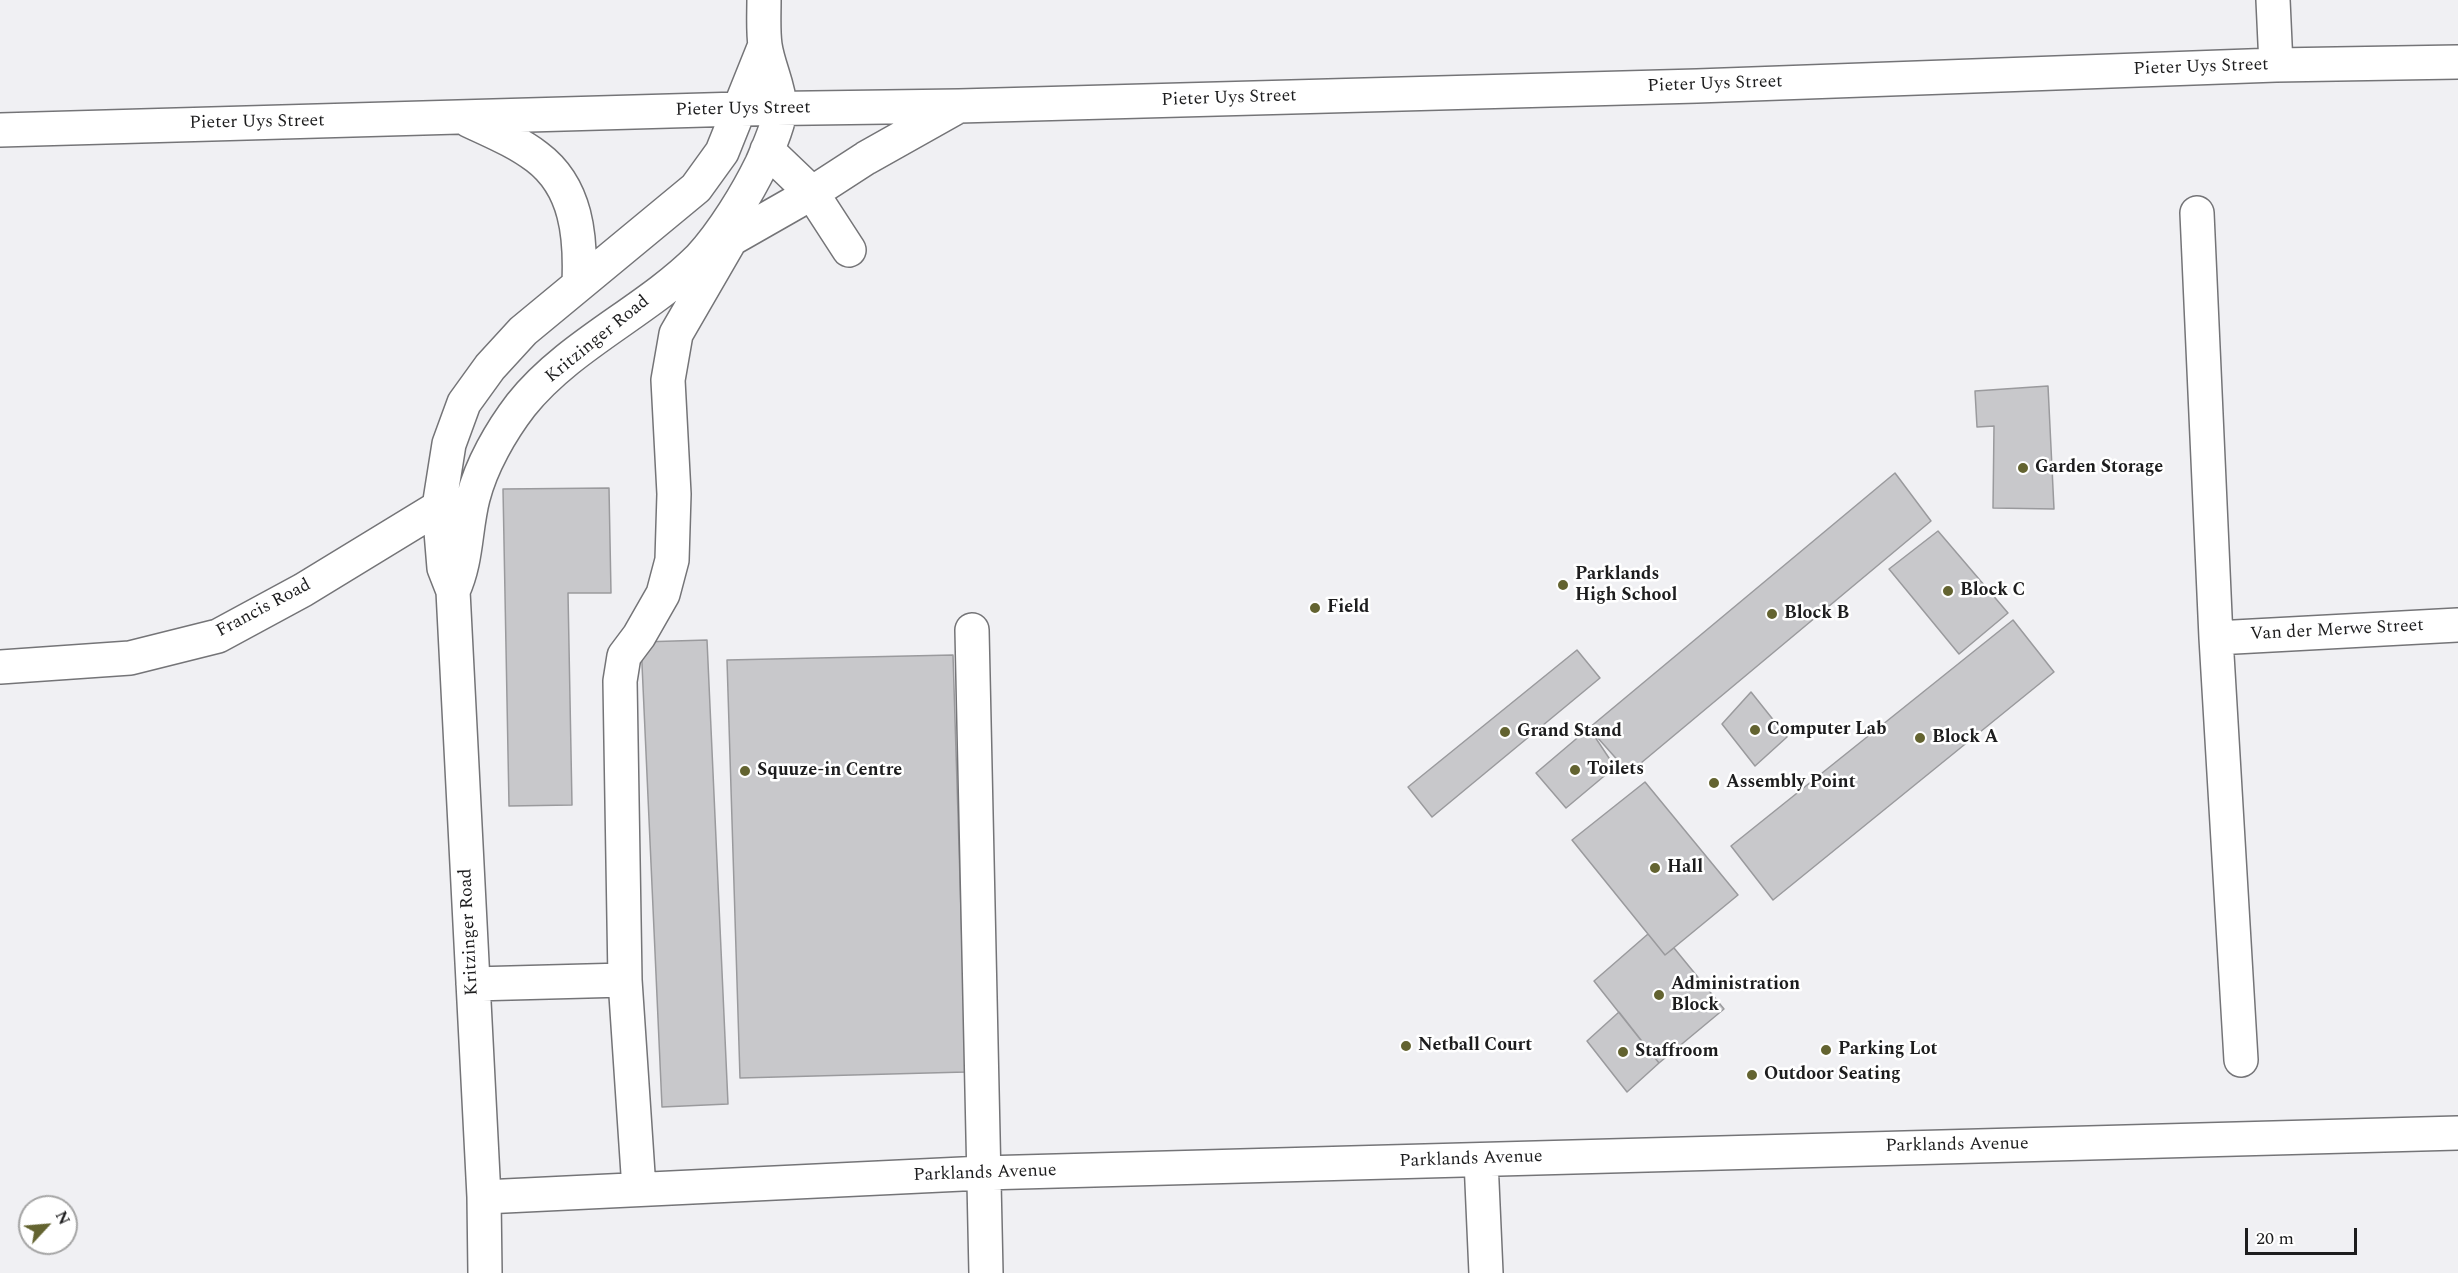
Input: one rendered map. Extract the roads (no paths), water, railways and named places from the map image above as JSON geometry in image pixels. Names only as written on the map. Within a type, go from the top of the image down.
[{"type":"street","points":[[764,0],[765,45],[780,109]]},
{"type":"street","points":[[2273,0],[2276,65]]},
{"type":"street","name":"Kritzinger Road","points":[[485,1273],[484,1197],[453,591],[444,568],[439,507],[449,444],[464,403],[490,367],[523,331],[696,188],[722,152],[765,45]]},
{"type":"street","name":"Pieter Uys Street","points":[[0,130],[740,109],[959,106],[1697,86],[2276,65],[2458,62]]},
{"type":"street","points":[[700,257],[812,193],[866,158],[959,106]]},
{"type":"street","name":"Kritzinger Road","points":[[453,591],[462,571],[473,497],[487,462],[505,428],[522,404],[564,364],[672,282],[700,257],[729,219],[754,180],[767,150],[780,109]]},
{"type":"street","points":[[465,118],[537,157],[565,190],[579,230],[579,283]]},
{"type":"street","points":[[767,150],[812,193],[849,250]]},
{"type":"street","points":[[2197,213],[2216,638],[2241,1060]]},
{"type":"street","points":[[639,1190],[624,980],[621,672],[624,656],[639,636],[663,594],[672,560],[674,494],[668,380],[676,334],[731,239]]},
{"type":"street","name":"Francis Road","points":[[0,667],[130,658],[218,636],[303,590],[439,507]]},
{"type":"street","name":"Van der Merwe Street","points":[[2216,638],[2458,625]]},
{"type":"street","points":[[972,630],[986,1273]]},
{"type":"street","points":[[473,984],[624,980]]},
{"type":"street","name":"Parklands Avenue","points":[[484,1197],[984,1173],[2458,1133]]},
{"type":"street","points":[[1481,1160],[1486,1273]]},
{"type":"place","name":"Garden Storage","points":[[2023,468]]},
{"type":"place","name":"Parklands High School","points":[[1563,585]]},
{"type":"place","name":"Block C","points":[[1948,591]]},
{"type":"place","name":"Field","points":[[1315,608]]},
{"type":"place","name":"Block B","points":[[1772,614]]},
{"type":"place","name":"Computer Lab","points":[[1755,730]]},
{"type":"place","name":"Grand Stand","points":[[1505,732]]},
{"type":"place","name":"Block A","points":[[1920,738]]},
{"type":"place","name":"Toilets","points":[[1575,770]]},
{"type":"place","name":"Squuze-in Centre","points":[[745,771]]},
{"type":"place","name":"Assembly Point","points":[[1714,783]]},
{"type":"place","name":"Hall","points":[[1655,868]]},
{"type":"place","name":"Administration Block","points":[[1659,995]]},
{"type":"place","name":"Netball Court","points":[[1406,1046]]},
{"type":"place","name":"Parking Lot","points":[[1826,1050]]},
{"type":"place","name":"Staffroom","points":[[1623,1052]]},
{"type":"place","name":"Outdoor Seating","points":[[1752,1075]]}]
